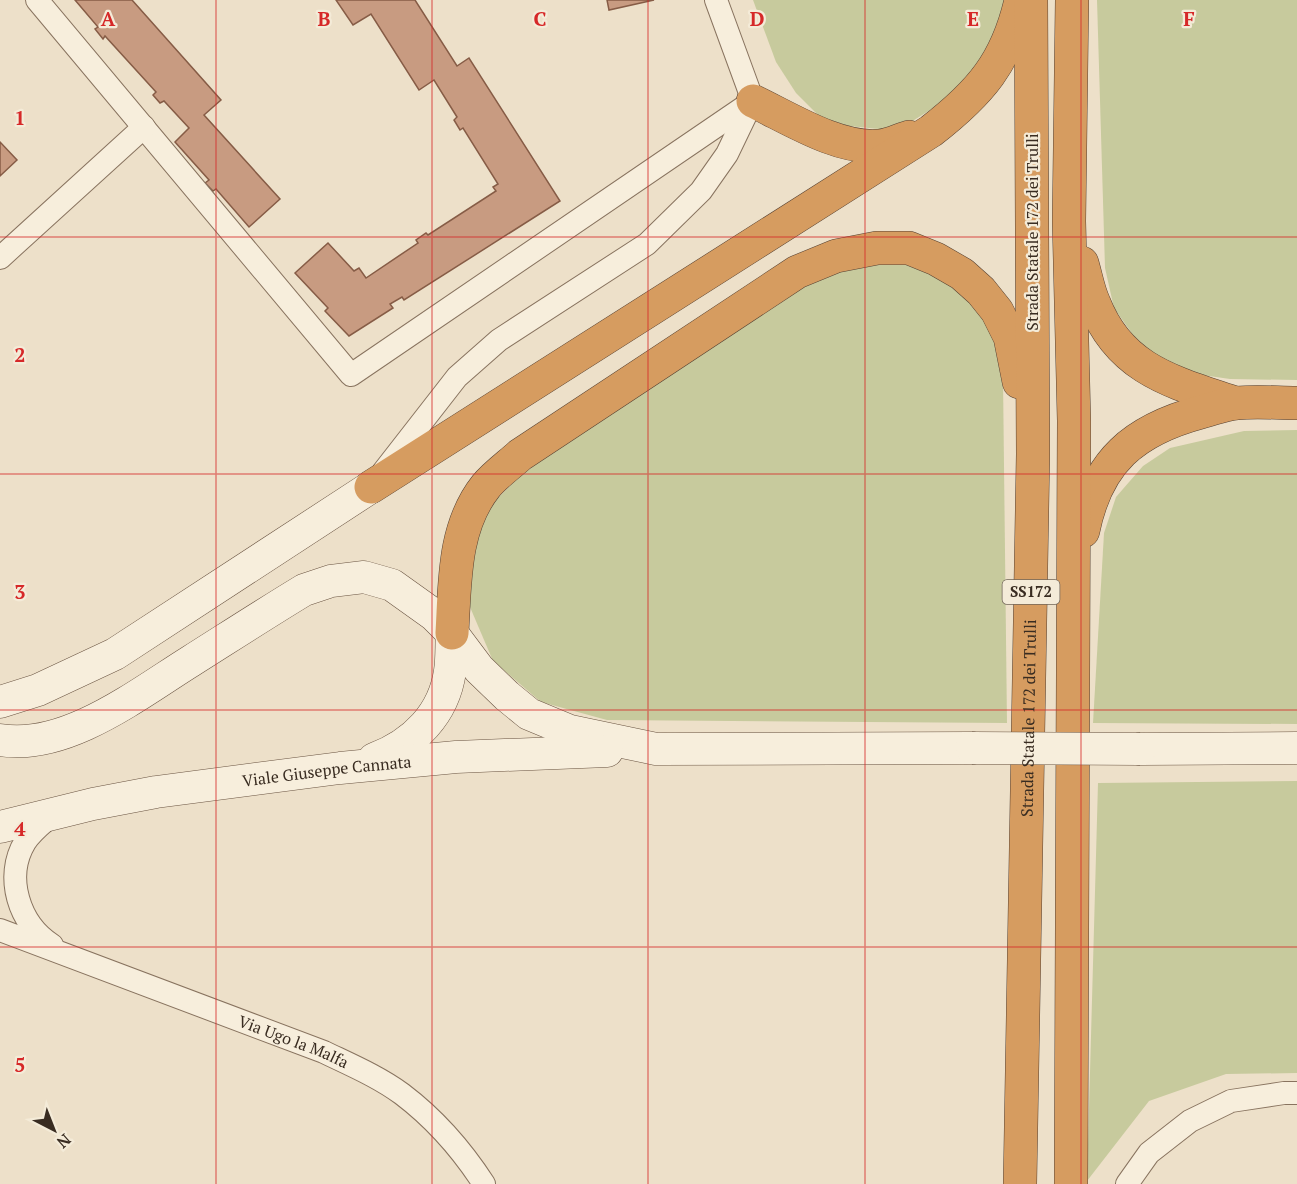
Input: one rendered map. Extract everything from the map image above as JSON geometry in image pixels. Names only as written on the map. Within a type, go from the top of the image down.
[{"type":"highway","points":[[371,487],[931,131],[961,107],[984,83],[1003,54],[1016,23],[1021,0]]},
{"type":"highway","name":"Strada Statale 172 dei Trulli","points":[[1020,1184],[1033,454],[1031,0]]},
{"type":"highway","name":"SS172","points":[[1071,1184],[1074,421],[1069,221],[1072,0]]},
{"type":"highway","points":[[753,101],[849,144],[879,146],[931,131]]},
{"type":"highway","points":[[1069,221],[1094,303],[1109,333],[1130,358],[1165,379],[1235,403]]},
{"type":"highway","points":[[452,633],[458,549],[470,513],[486,486],[520,455],[564,425],[798,272],[836,256],[877,248],[909,249],[936,259],[962,274],[981,291],[998,311],[1010,337],[1033,454]]},
{"type":"highway","points":[[1073,580],[1091,504],[1108,466],[1130,444],[1156,427],[1235,403],[1297,403]]},
{"type":"street","points":[[37,0],[351,375],[753,101]]},
{"type":"street","points":[[0,702],[38,690],[115,654],[371,487],[457,377],[499,340],[647,244],[701,191],[727,154],[753,101],[716,0]]},
{"type":"street","points":[[0,258],[144,127]]},
{"type":"street","points":[[0,740],[16,743],[58,735],[107,713],[304,590],[331,581],[364,577],[392,585],[434,615],[452,633],[479,669],[530,714],[570,731],[656,749],[1297,748]]},
{"type":"street","points":[[340,768],[376,758],[402,746],[420,733],[435,713],[443,696],[450,672],[452,633]]},
{"type":"street","name":"Viale Giuseppe Cannata","points":[[0,827],[56,812],[156,792],[340,768],[456,757],[656,749]]},
{"type":"street","name":"Via Ugo la Malfa","points":[[56,812],[26,840],[19,853],[15,887],[18,901],[34,930],[48,943],[66,954]]},
{"type":"street","name":"Via Ugo la Malfa","points":[[0,930],[324,1052],[366,1072],[402,1094],[438,1125],[470,1162],[484,1184]]},
{"type":"street","points":[[1127,1184],[1149,1153],[1190,1121],[1231,1101],[1297,1093]]},
{"type":"green space","points":[[753,0],[1006,0],[982,63],[938,105],[911,122],[888,130],[849,126],[820,117],[796,93],[776,62]]},
{"type":"green space","points":[[1097,0],[1297,0],[1297,380],[1230,379],[1188,373],[1161,361],[1133,335],[1114,308],[1105,268]]},
{"type":"green space","points":[[917,262],[968,295],[997,343],[1003,378],[1007,723],[607,720],[541,702],[493,661],[467,600],[473,535],[494,502],[513,483],[572,434],[810,279],[849,264]]},
{"type":"green space","points":[[1297,430],[1297,724],[1093,723],[1104,533],[1116,497],[1143,466],[1170,448],[1244,431]]},
{"type":"green space","points":[[1297,781],[1297,1073],[1226,1074],[1149,1101],[1087,1181],[1098,783]]},
{"type":"building","points":[[75,0],[132,0],[221,100],[204,115],[280,199],[249,227],[216,189],[213,191],[205,183],[209,180],[175,142],[189,128],[164,101],[160,103],[153,95],[156,92],[105,36],[103,39],[95,29],[98,27]]},
{"type":"building","points":[[336,0],[415,0],[457,66],[469,58],[560,201],[404,300],[402,297],[390,304],[393,308],[349,336],[325,311],[328,308],[295,273],[328,243],[354,271],[359,268],[366,278],[418,243],[416,240],[426,233],[428,235],[496,191],[493,187],[498,184],[463,128],[460,130],[454,120],[457,117],[434,80],[419,90],[371,14],[353,25]]},
{"type":"building","points":[[607,0],[654,0],[609,10]]},
{"type":"building","points":[[0,142],[17,160],[0,176]]}]
